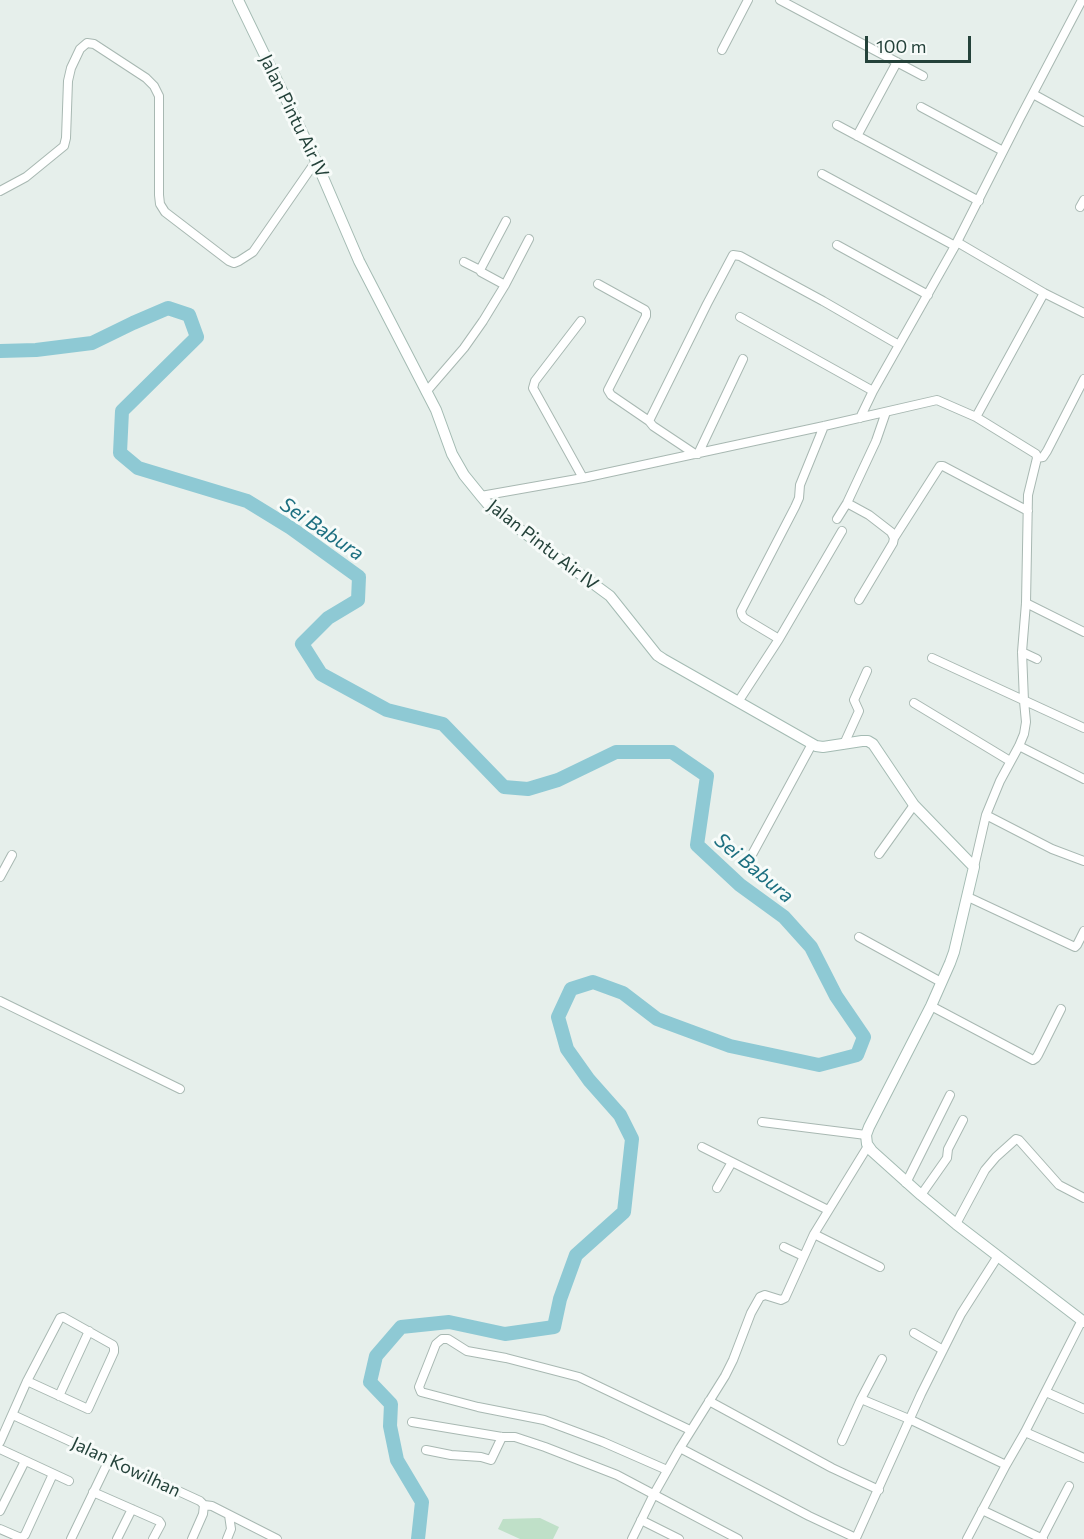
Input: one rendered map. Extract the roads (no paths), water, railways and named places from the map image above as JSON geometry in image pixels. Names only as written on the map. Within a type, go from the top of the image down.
[{"type":"main road","name":"Jalan Pintu Air IV","points":[[238,0],[316,161],[360,261],[436,410],[452,454],[480,496],[492,509],[610,596],[663,660],[812,744],[823,747],[862,741],[873,744],[914,805],[974,867]]},
{"type":"main road","points":[[974,867],[954,952],[867,1141],[906,1183],[1083,1321]]},
{"type":"street","points":[[722,50],[748,0]]},
{"type":"street","points":[[780,0],[923,76]]},
{"type":"street","points":[[860,417],[979,201],[1082,0]]},
{"type":"street","points":[[0,191],[26,177],[64,146],[68,81],[80,49],[87,43],[94,44],[146,78],[154,86],[159,96],[160,204],[165,212],[229,261],[242,260],[253,252],[316,161]]},
{"type":"street","points":[[857,136],[897,63]]},
{"type":"street","points":[[1033,94],[1084,122]]},
{"type":"street","points":[[921,107],[1003,151]]},
{"type":"street","points":[[837,125],[979,201]]},
{"type":"street","points":[[822,174],[1084,313]]},
{"type":"street","points":[[480,270],[506,221]]},
{"type":"street","points":[[426,392],[469,341],[505,285],[529,238]]},
{"type":"street","points":[[837,244],[928,295]]},
{"type":"street","points":[[650,421],[733,255],[740,256],[813,295],[899,345]]},
{"type":"street","points":[[464,262],[505,285]]},
{"type":"street","points":[[598,284],[646,312],[608,390],[611,395],[650,421],[653,426],[697,454]]},
{"type":"street","points":[[975,417],[1044,293]]},
{"type":"street","points":[[740,317],[873,391]]},
{"type":"street","points":[[581,321],[535,381],[533,388],[583,478]]},
{"type":"street","points":[[697,454],[743,359]]},
{"type":"street","points":[[1037,458],[1043,457],[1047,452],[1084,379]]},
{"type":"street","points":[[480,496],[583,478],[937,400],[975,417],[1036,454],[1028,495],[1026,603],[1022,652],[1026,723],[1019,746],[1000,782],[987,815],[974,867]]},
{"type":"street","points":[[837,519],[848,503],[876,441],[886,411]]},
{"type":"street","points":[[779,639],[744,618],[741,611],[795,507],[799,498],[800,485],[824,426]]},
{"type":"street","points":[[859,600],[894,538],[940,466],[1028,511]]},
{"type":"street","points":[[848,503],[869,515],[891,532],[894,538]]},
{"type":"street","points":[[738,702],[779,639],[842,531]]},
{"type":"street","points":[[1026,603],[1084,632]]},
{"type":"street","points":[[1022,652],[1037,659]]},
{"type":"street","points":[[932,658],[1084,728]]},
{"type":"street","points":[[844,744],[859,711],[854,700],[867,671]]},
{"type":"street","points":[[914,703],[1010,762]]},
{"type":"street","points":[[748,862],[812,744]]},
{"type":"street","points":[[1019,746],[1084,778]]},
{"type":"street","points":[[879,854],[914,805]]},
{"type":"street","points":[[987,815],[1052,849],[1084,861]]},
{"type":"street","points":[[0,877],[12,855]]},
{"type":"street","points":[[968,897],[1075,947],[1084,931]]},
{"type":"street","points":[[860,937],[941,982]]},
{"type":"street","points":[[0,1001],[180,1089]]},
{"type":"street","points":[[930,1006],[1034,1060],[1061,1009]]},
{"type":"street","points":[[906,1183],[950,1095]]},
{"type":"street","points":[[921,1195],[947,1158],[948,1149],[963,1120]]},
{"type":"street","points":[[632,1539],[667,1470],[733,1360],[751,1313],[760,1297],[765,1295],[784,1299],[814,1234],[867,1141],[762,1122]]},
{"type":"street","points":[[956,1224],[985,1170],[1016,1139],[1059,1185],[1084,1198]]},
{"type":"street","points":[[702,1147],[828,1210]]},
{"type":"street","points":[[717,1188],[732,1162]]},
{"type":"street","points":[[814,1234],[880,1267]]},
{"type":"street","points":[[784,1247],[803,1256]]},
{"type":"street","points":[[680,1448],[857,1538],[909,1419],[961,1314],[998,1256]]},
{"type":"street","points":[[0,1442],[27,1381],[60,1318],[63,1317],[113,1345],[114,1352],[88,1409],[27,1381]]},
{"type":"street","points":[[968,1539],[1083,1321]]},
{"type":"street","points":[[60,1396],[89,1331]]},
{"type":"street","points":[[914,1333],[944,1350]]},
{"type":"street","points":[[667,1470],[603,1442],[544,1420],[478,1407],[421,1392],[419,1387],[436,1344],[442,1340],[448,1340],[467,1351],[579,1377],[690,1430]]},
{"type":"street","points":[[842,1441],[882,1359]]},
{"type":"street","points":[[1046,1392],[1084,1409]]},
{"type":"street","points":[[861,1399],[1006,1465]]},
{"type":"street","points":[[709,1401],[832,1468],[879,1490]]},
{"type":"street","name":"Jalan Kowilhan","points":[[13,1414],[200,1501],[204,1505],[212,1506],[277,1539]]},
{"type":"street","points":[[412,1422],[502,1437],[515,1437],[545,1447],[617,1475],[738,1539]]},
{"type":"street","points":[[1025,1432],[1084,1458]]},
{"type":"street","points":[[426,1450],[491,1460],[502,1437]]},
{"type":"street","points":[[0,1449],[69,1481]]},
{"type":"street","points":[[71,1539],[109,1460]]},
{"type":"street","points":[[0,1511],[25,1461]]},
{"type":"street","points":[[0,1529],[21,1538],[25,1535],[53,1474]]},
{"type":"street","points":[[982,1510],[1042,1539],[1069,1486]]},
{"type":"street","points":[[93,1492],[161,1522],[153,1539]]},
{"type":"street","points":[[192,1539],[203,1514],[204,1505]]},
{"type":"street","points":[[117,1539],[132,1509]]},
{"type":"street","points":[[227,1539],[231,1529],[229,1515]]},
{"type":"street","points":[[641,1520],[679,1539]]},
{"type":"waterway","name":"Sei Babura","points":[[0,351],[36,350],[92,343],[168,308],[189,315],[197,337],[122,411],[120,453],[138,468],[247,501],[291,528],[359,577],[358,600],[328,618],[302,644],[321,674],[387,710],[443,724],[504,787],[528,789],[558,780],[616,752],[672,752],[707,776],[697,845],[740,885],[784,917],[811,947],[836,996],[864,1037],[857,1055],[819,1065],[730,1046],[657,1019],[623,993],[593,982],[571,989],[558,1017],[567,1049],[589,1080],[620,1115],[632,1139],[624,1212],[576,1255],[560,1299],[554,1327],[505,1334],[449,1322],[401,1327],[376,1356],[370,1382],[391,1404],[390,1426],[397,1460],[422,1502],[418,1539]]}]
